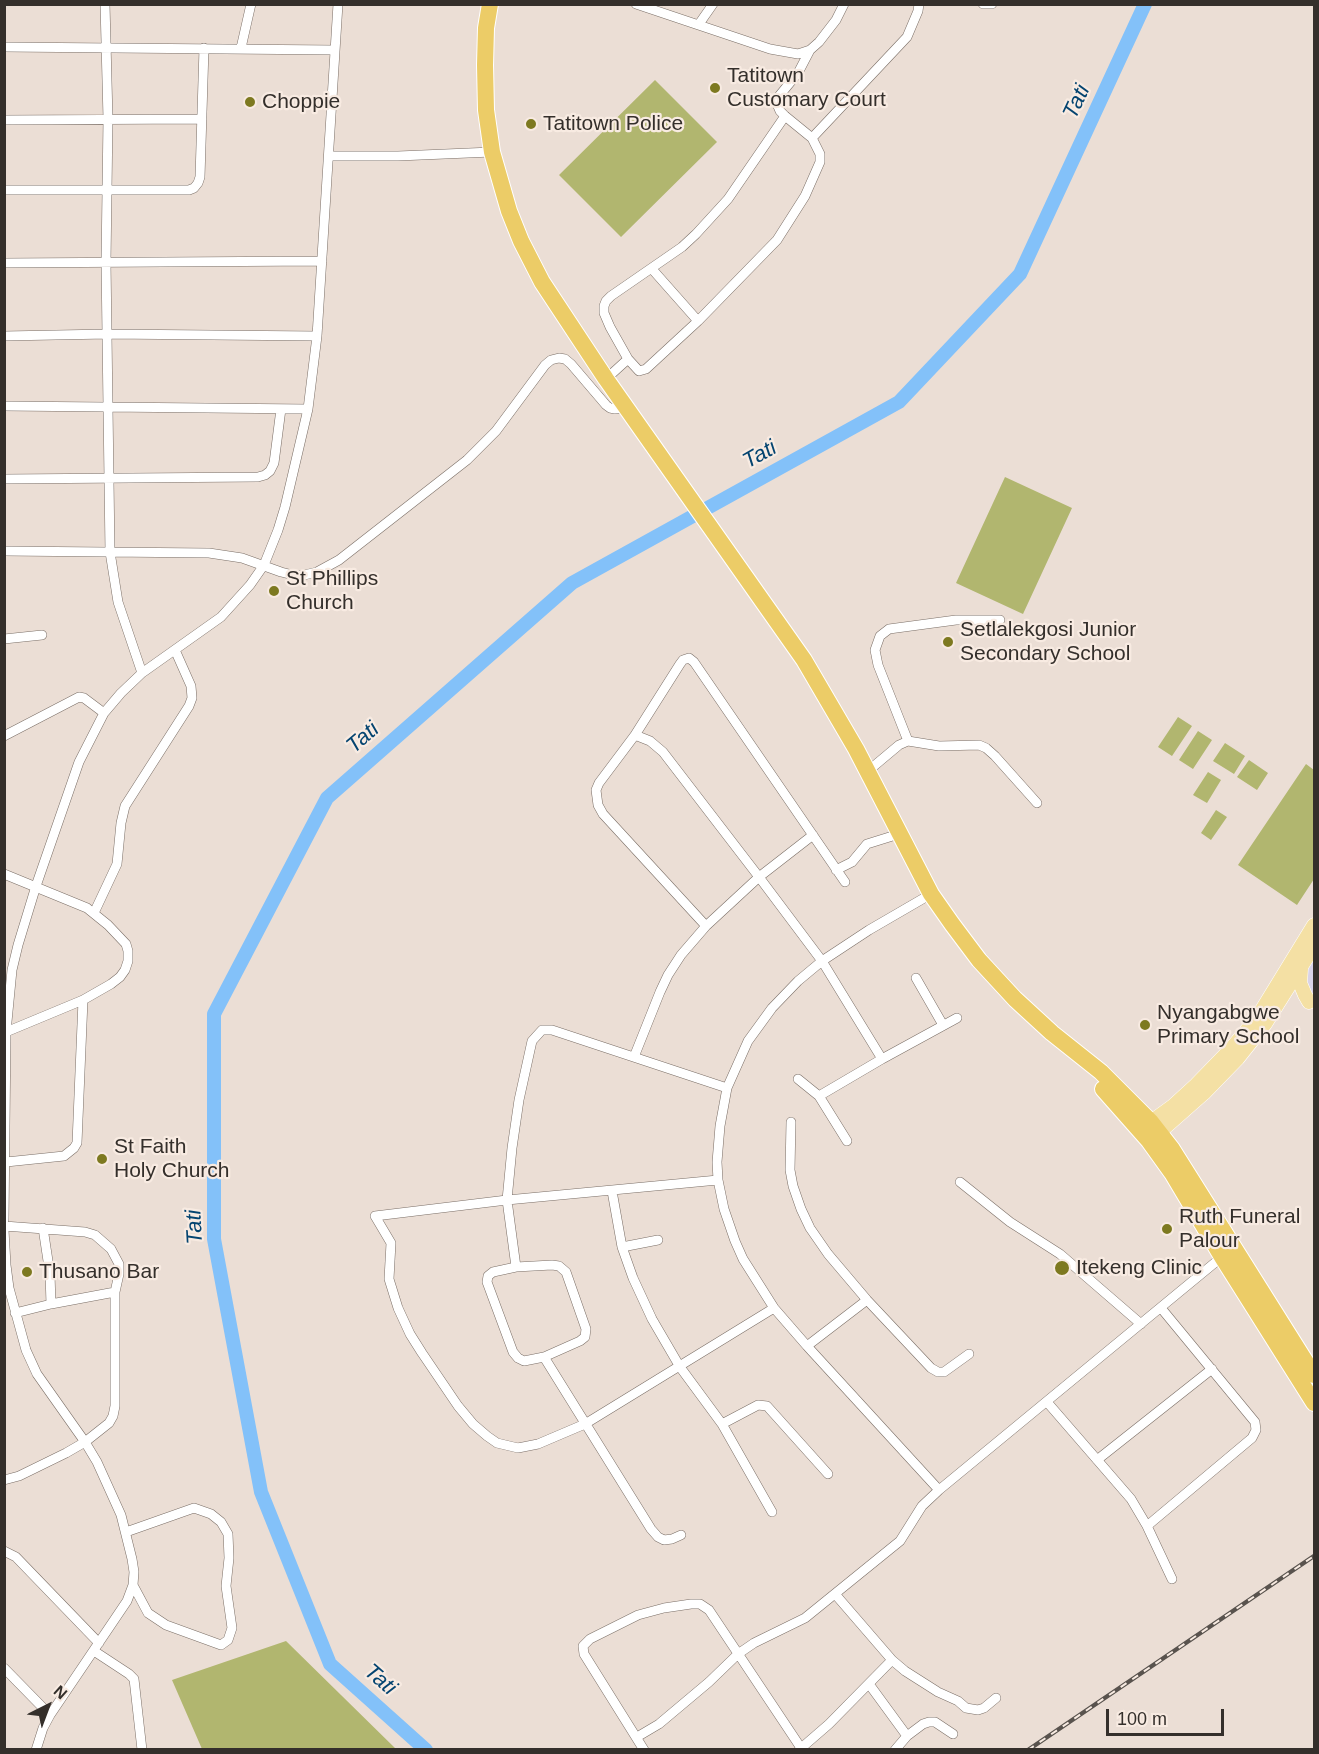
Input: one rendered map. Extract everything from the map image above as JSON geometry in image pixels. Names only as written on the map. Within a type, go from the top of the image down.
[{"type":"highway","points":[[490,4],[486,28],[485,77],[486,111],[492,152],[509,211],[531,262],[560,312],[804,660],[868,771],[931,894],[957,930],[1015,999],[1052,1033],[1101,1072],[1150,1132],[1172,1149],[1314,1402]]},
{"type":"highway","points":[[1228,1252],[1314,1375]]},
{"type":"main road","points":[[1150,1132],[1204,1094],[1238,1058],[1265,1024],[1276,1006],[1284,983],[1314,925]]},
{"type":"main road","points":[[1150,1132],[1230,1050],[1284,983],[1301,967],[1314,946]]},
{"type":"main road","points":[[1301,967],[1300,983],[1312,1004]]},
{"type":"main road","points":[[1276,1006],[1291,998],[1302,998],[1312,1004]]},
{"type":"street","points":[[105,4],[108,119],[106,262],[110,552],[118,602],[142,673]]},
{"type":"street","points":[[241,48],[251,4]]},
{"type":"street","points":[[4,1220],[6,1032],[12,970],[36,886],[79,762],[104,713],[121,693],[142,673],[221,617],[238,600],[264,565],[285,507],[308,409],[318,336],[338,4]]},
{"type":"street","points":[[636,4],[784,52],[798,54],[810,50],[827,33],[844,4]]},
{"type":"street","points":[[699,24],[712,4]]},
{"type":"street","points":[[812,138],[906,37],[919,4]]},
{"type":"street","points":[[983,4],[992,4]]},
{"type":"street","points":[[4,47],[335,50]]},
{"type":"street","points":[[4,190],[189,190],[194,188],[200,177],[204,48]]},
{"type":"street","points":[[785,116],[728,199],[682,247],[606,301],[604,313],[610,327],[628,359],[639,371],[646,369],[698,321],[777,240],[805,196],[820,162],[820,154],[812,138],[785,116],[777,104],[779,96],[798,73],[810,50]]},
{"type":"street","points":[[4,120],[202,119]]},
{"type":"street","points":[[329,156],[492,152]]},
{"type":"street","points":[[4,263],[322,261]]},
{"type":"street","points":[[652,269],[698,321]]},
{"type":"street","points":[[4,336],[108,334],[318,336]]},
{"type":"street","points":[[4,551],[219,554],[242,558],[293,575],[304,575],[317,572],[339,560],[467,460],[507,418],[551,360],[565,359],[610,408],[626,408]]},
{"type":"street","points":[[606,380],[628,359]]},
{"type":"street","points":[[4,406],[308,409]]},
{"type":"street","points":[[4,479],[258,477],[270,471],[274,463],[281,409]]},
{"type":"street","points":[[908,741],[876,658],[875,645],[880,636],[889,629],[956,620],[1000,620]]},
{"type":"street","points":[[4,639],[42,635]]},
{"type":"street","points":[[94,913],[117,864],[125,806],[192,698],[191,686],[175,650]]},
{"type":"street","points":[[706,926],[603,814],[596,798],[599,783],[635,735],[680,664],[689,658],[694,662],[844,882]]},
{"type":"street","points":[[4,736],[79,697],[84,698],[104,713]]},
{"type":"street","points":[[635,735],[650,741],[663,752],[759,877],[822,961],[882,1059]]},
{"type":"street","points":[[868,771],[908,741],[939,746],[972,744],[986,748],[995,756],[1037,803]]},
{"type":"street","points":[[836,870],[852,862],[867,844],[899,834]]},
{"type":"street","points":[[634,1057],[668,975],[681,955],[706,926],[759,877],[813,835]]},
{"type":"street","points":[[4,874],[82,905],[108,925],[126,944],[129,951],[128,961],[120,977],[111,984],[83,1000],[6,1032]]},
{"type":"street","points":[[931,894],[822,961],[785,994],[759,1025],[739,1058],[727,1088],[720,1126],[718,1180],[724,1209],[735,1241],[743,1259],[774,1308],[939,1490]]},
{"type":"street","points":[[916,978],[944,1025]]},
{"type":"street","points":[[1284,983],[1312,1004]]},
{"type":"street","points":[[6,1162],[64,1156],[75,1148],[83,1000]]},
{"type":"street","points":[[819,1096],[957,1018]]},
{"type":"street","points":[[516,1267],[507,1200],[519,1100],[532,1041],[536,1035],[543,1030],[552,1030],[727,1088]]},
{"type":"street","points":[[798,1079],[819,1096],[847,1141]]},
{"type":"street","points":[[791,1122],[790,1170],[793,1186],[810,1228],[828,1254],[867,1300],[931,1368],[944,1372],[969,1354]]},
{"type":"street","points":[[718,1180],[507,1200],[375,1216],[391,1243],[389,1279],[393,1295],[410,1334],[458,1406],[473,1424],[497,1443],[518,1448],[538,1444],[585,1424],[774,1308]]},
{"type":"street","points":[[960,1182],[1010,1222],[1060,1254],[1141,1324]]},
{"type":"street","points":[[612,1191],[622,1247],[652,1319],[680,1367],[722,1424],[772,1512]]},
{"type":"street","points":[[4,1480],[19,1476],[85,1442],[109,1423],[113,1416],[115,1406],[115,1292],[119,1264],[111,1249],[95,1235],[43,1228],[4,1228],[6,1278],[26,1350],[37,1374],[85,1442],[97,1462],[121,1515],[132,1559],[134,1585],[148,1613],[166,1625],[221,1644],[228,1640],[232,1628],[226,1586],[229,1558],[228,1534],[221,1522],[211,1514],[194,1508],[126,1532]]},
{"type":"street","points":[[43,1228],[50,1274],[51,1304]]},
{"type":"street","points":[[622,1247],[658,1240]]},
{"type":"street","points":[[637,1737],[659,1724],[738,1654],[754,1643],[805,1618],[900,1541],[922,1506],[939,1490],[1228,1252]]},
{"type":"street","points":[[552,1265],[559,1266],[566,1272],[586,1329],[585,1336],[580,1341],[544,1357],[524,1362],[513,1352],[487,1282],[488,1276],[493,1272],[516,1267],[552,1265]]},
{"type":"street","points":[[15,1313],[115,1292]]},
{"type":"street","points":[[807,1346],[867,1300]]},
{"type":"street","points":[[1147,1526],[1252,1438],[1256,1430],[1255,1422],[1161,1308]]},
{"type":"street","points":[[544,1357],[657,1537],[664,1540],[681,1535]]},
{"type":"street","points":[[1097,1460],[1212,1369]]},
{"type":"street","points":[[1047,1402],[1131,1499],[1147,1526],[1172,1579]]},
{"type":"street","points":[[722,1424],[758,1405],[767,1406],[828,1474]]},
{"type":"street","points":[[4,1551],[16,1557],[96,1647],[134,1679],[141,1749]]},
{"type":"street","points":[[36,1749],[50,1715],[128,1601],[134,1585]]},
{"type":"street","points":[[835,1594],[892,1660],[938,1692],[958,1701],[966,1708],[978,1710],[996,1698]]},
{"type":"street","points":[[644,1749],[584,1654],[583,1646],[590,1639],[638,1615],[664,1608],[700,1604],[709,1610],[800,1749],[829,1724],[892,1660]]},
{"type":"street","points":[[4,1668],[50,1715]]},
{"type":"street","points":[[869,1684],[907,1736]]},
{"type":"street","points":[[895,1749],[907,1736],[929,1722],[935,1722],[953,1734]]},
{"type":"shaded area","points":[[1314,946],[1314,1005],[1288,986]]},
{"type":"green space","points":[[655,80],[717,142],[621,237],[559,175]]},
{"type":"green space","points":[[1005,477],[1072,508],[1023,614],[956,583]]},
{"type":"green space","points":[[1178,717],[1192,726],[1172,756],[1158,747]]},
{"type":"green space","points":[[1198,731],[1212,740],[1193,769],[1179,760]]},
{"type":"green space","points":[[1225,743],[1245,756],[1234,774],[1213,761]]},
{"type":"green space","points":[[1249,760],[1268,773],[1257,790],[1237,777]]},
{"type":"green space","points":[[1306,764],[1314,770],[1314,879],[1297,905],[1238,865]]},
{"type":"green space","points":[[1208,772],[1221,780],[1207,803],[1193,795]]},
{"type":"green space","points":[[1216,810],[1227,817],[1211,840],[1201,833]]},
{"type":"green space","points":[[286,1641],[396,1749],[202,1749],[172,1680]]},
{"type":"waterway","name":"Tati","points":[[426,1750],[330,1664],[261,1492],[214,1239],[214,1014],[327,798],[572,583],[899,402],[1020,274],[1145,4]]},
{"type":"railway","points":[[1028,1750],[1314,1556]]},
{"type":"place","name":"Tatitown Customary Court","points":[[715,88]]},
{"type":"place","name":"Choppie","points":[[250,102]]},
{"type":"place","name":"Tatitown Police","points":[[531,124]]},
{"type":"place","name":"St Phillips Church","points":[[274,591]]},
{"type":"place","name":"Setlalekgosi Junior Secondary School","points":[[948,642]]},
{"type":"place","name":"Nyangabgwe Primary School","points":[[1145,1025]]},
{"type":"place","name":"St Faith Holy Church","points":[[102,1159]]},
{"type":"place","name":"Ruth Funeral Palour","points":[[1167,1229]]},
{"type":"place","name":"Itekeng Clinic","points":[[1062,1268]]},
{"type":"place","name":"Thusano Bar","points":[[27,1272]]}]
